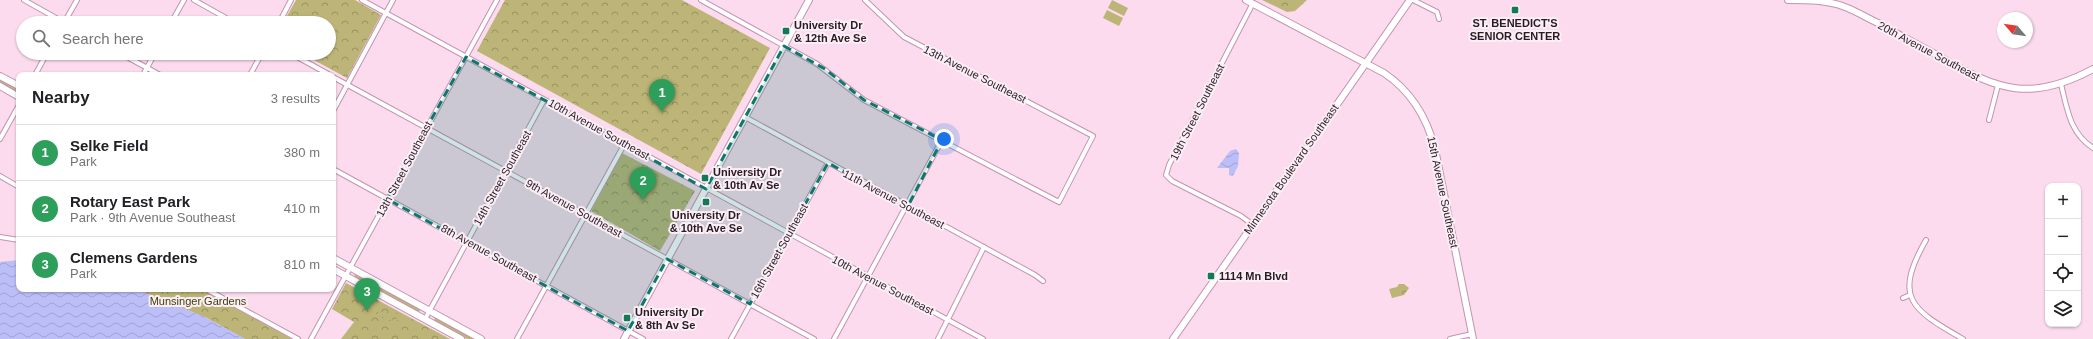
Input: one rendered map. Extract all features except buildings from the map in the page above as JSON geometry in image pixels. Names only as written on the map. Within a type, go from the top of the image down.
[{"type":"street","points":[[24,0],[53,16]]},
{"type":"street","points":[[69,16],[77,0]]},
{"type":"street","points":[[175,16],[184,0]]},
{"type":"street","points":[[194,0],[223,16]]},
{"type":"street","points":[[283,16],[291,0]]},
{"type":"street","name":"10th Avenue Southeast","points":[[362,0],[983,339]]},
{"type":"street","points":[[336,105],[393,0]]},
{"type":"street","name":"13th Street Southeast","points":[[311,339],[497,0]]},
{"type":"street","points":[[701,0],[825,69],[864,100],[942,140],[908,206],[834,339]]},
{"type":"street","points":[[624,339],[809,0]]},
{"type":"street","name":"13th Avenue Southeast","points":[[865,0],[904,37],[1093,136],[1059,202],[942,140]]},
{"type":"street","name":"15th Avenue Southeast","points":[[1246,0],[1366,62],[1393,79],[1403,89],[1427,123],[1436,153],[1472,336]]},
{"type":"street","name":"Minnesota Boulevard Southeast","points":[[1173,339],[1410,0]]},
{"type":"street","points":[[1413,0],[1436,12],[1440,19]]},
{"type":"street","name":"20th Avenue Southeast","points":[[1788,0],[1816,1],[1846,7],[1976,78],[1998,85],[2028,89],[2061,84],[2093,69]]},
{"type":"street","name":"19th Street Southeast","points":[[1253,4],[1169,165],[1166,175],[1172,181],[1241,216],[1253,225]]},
{"type":"street","points":[[37,72],[43,60]]},
{"type":"street","points":[[133,60],[154,72]]},
{"type":"street","points":[[145,72],[151,60]]},
{"type":"street","points":[[252,72],[258,60]]},
{"type":"street","points":[[303,60],[325,72]]},
{"type":"street","points":[[0,76],[16,84]]},
{"type":"street","name":"9th Avenue Southeast","points":[[336,78],[814,339]]},
{"type":"street","points":[[2061,84],[2071,125],[2079,136],[2093,148]]},
{"type":"street","points":[[1989,120],[1998,85]]},
{"type":"street","points":[[0,86],[16,95]]},
{"type":"street","name":"14th Street Southeast","points":[[425,319],[544,100]]},
{"type":"street","points":[[0,139],[16,110]]},
{"type":"street","name":"11th Avenue Southeast","points":[[744,117],[984,247],[1035,275],[1043,281]]},
{"type":"street","points":[[517,339],[625,143]]},
{"type":"street","name":"16th Street Southeast","points":[[731,339],[828,163]]},
{"type":"street","name":"8th Avenue Southeast","points":[[336,171],[467,241],[643,339]]},
{"type":"street","points":[[0,176],[16,185]]},
{"type":"street","points":[[0,238],[16,240]]},
{"type":"street","points":[[1926,240],[1911,270],[1910,295],[1922,314],[1963,339]]},
{"type":"street","points":[[938,339],[984,247]]},
{"type":"street","points":[[336,260],[481,339]]},
{"type":"street","points":[[336,271],[462,339]]},
{"type":"street","points":[[212,292],[298,339]]},
{"type":"street","points":[[1902,298],[1910,295]]},
{"type":"street","points":[[1450,339],[1472,336]]},
{"type":"highlighted area","points":[[784,46],[825,69],[864,100],[942,140],[908,206],[828,163],[750,304],[667,259],[628,331],[387,199],[466,57],[706,189]]},
{"type":"green space","points":[[296,0],[355,0],[381,15],[347,78],[314,60],[336,60],[336,16],[287,16]]},
{"type":"green space","points":[[505,0],[682,0],[770,48],[701,174],[477,51]]},
{"type":"green space","points":[[1112,0],[1128,8],[1124,16],[1108,8]]},
{"type":"green space","points":[[1262,0],[1307,0],[1295,11],[1287,12]]},
{"type":"green space","points":[[1107,10],[1123,18],[1119,26],[1103,18]]},
{"type":"green space","points":[[0,79],[16,87],[16,92],[0,83]]},
{"type":"green space","points":[[622,153],[695,191],[660,251],[591,211]]},
{"type":"green space","points":[[354,274],[419,308],[420,311],[417,312],[355,277]]},
{"type":"green space","points":[[346,283],[450,339],[341,339],[354,322],[332,309]]},
{"type":"green space","points":[[1399,284],[1404,284],[1409,288],[1404,295],[1392,298],[1389,289],[1397,287]]},
{"type":"green space","name":"Munsinger Gardens","points":[[143,292],[206,292],[292,339],[245,339],[205,317]]},
{"type":"green space","points":[[372,312],[397,312],[400,317],[398,320],[395,320],[398,317],[396,313],[377,313],[391,321],[393,319],[392,323]]},
{"type":"green space","points":[[435,317],[476,339],[467,339],[434,321]]},
{"type":"water","points":[[1236,149],[1239,153],[1238,166],[1233,176],[1229,175],[1229,168],[1217,168],[1230,151]]},
{"type":"water","points":[[16,260],[16,292],[143,292],[205,317],[245,339],[0,339],[0,262]]},
{"type":"place","name":"ST. BENEDICT'S SENIOR CENTER","points":[[1515,10]]},
{"type":"place","name":"University Dr & 12th Ave Se","points":[[786,31]]},
{"type":"place","name":"Selke Field","points":[[662,112]]},
{"type":"place","name":"University Dr & 10th Av Se","points":[[705,178]]},
{"type":"place","name":"Rotary East Park","points":[[643,200]]},
{"type":"place","name":"University Dr & 10th Ave Se","points":[[706,202]]},
{"type":"place","name":"1114 Mn Blvd","points":[[1211,276]]},
{"type":"place","name":"Clemens Gardens","points":[[367,311]]},
{"type":"place","name":"University Dr & 8th Av Se","points":[[627,318]]}]
